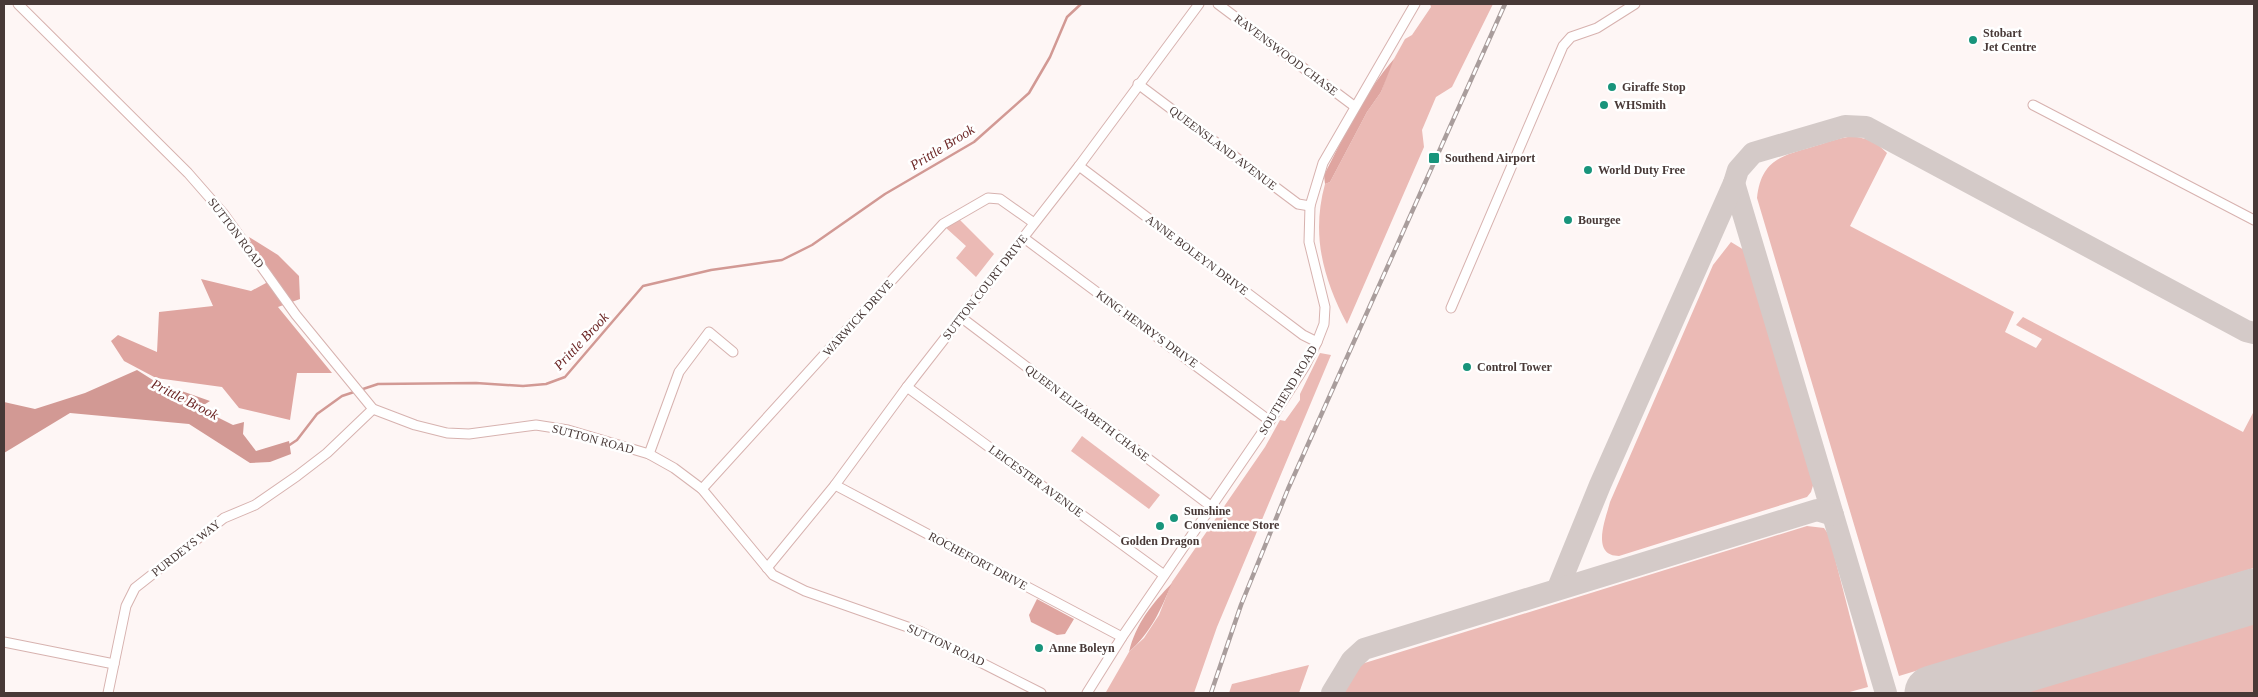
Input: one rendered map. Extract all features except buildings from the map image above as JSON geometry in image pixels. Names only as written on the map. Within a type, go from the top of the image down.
[{"type":"street","name":"SUTTON ROAD","points":[[18,4],[188,173],[217,207],[296,315],[373,410],[415,425],[447,433],[470,434],[536,425],[568,430],[649,454],[674,468],[702,489],[767,568],[785,582],[805,591],[919,631],[1041,693]]},
{"type":"street","name":"SUTTON COURT DRIVE","points":[[767,568],[835,485],[907,388],[1079,166],[1199,4]]},
{"type":"street","name":"RAVENSWOOD CHASE","points":[[1218,4],[1354,106]]},
{"type":"street","name":"SOUTHEND ROAD","points":[[1087,693],[1164,574],[1212,508],[1270,421],[1305,366],[1317,342],[1324,324],[1325,307],[1309,242],[1310,206],[1323,163],[1354,106],[1415,4]]},
{"type":"street","points":[[1451,308],[1560,51],[1571,37],[1594,30],[1635,4]]},
{"type":"street","name":"QUEENSLAND AVENUE","points":[[1138,84],[1298,204],[1310,206]]},
{"type":"street","points":[[2034,105],[2254,220]]},
{"type":"street","name":"ANNE BOLEYN DRIVE","points":[[1079,166],[1303,335],[1317,342]]},
{"type":"street","name":"WARWICK DRIVE","points":[[702,489],[943,224],[988,198],[1000,199],[1034,223]]},
{"type":"street","name":"KING HENRY'S DRIVE","points":[[1024,238],[1270,421]]},
{"type":"street","name":"QUEEN ELIZABETH CHASE","points":[[962,318],[1212,508]]},
{"type":"street","points":[[649,454],[679,372],[709,332],[733,352]]},
{"type":"street","name":"LEICESTER AVENUE","points":[[907,388],[1164,574]]},
{"type":"street","name":"PURDEYS WAY","points":[[108,693],[126,606],[135,588],[224,518],[255,505],[305,470],[327,453],[373,410]]},
{"type":"street","name":"ROCHEFORT DRIVE","points":[[835,485],[1122,637]]},
{"type":"street","points":[[4,642],[114,664]]},
{"type":"shaded area","points":[[1430,4],[1493,4],[1452,87],[1436,97],[1422,130],[1424,147],[1347,324],[1331,290],[1319,239],[1319,221],[1325,184],[1330,182],[1367,112],[1381,92],[1390,66],[1405,39],[1412,35],[1431,7]]},
{"type":"shaded area","points":[[1394,59],[1381,92],[1367,112],[1330,182],[1325,184],[1324,175],[1356,115],[1373,86]]},
{"type":"shaded area","points":[[1853,136],[1874,141],[1887,153],[1850,226],[2014,312],[2005,332],[2036,348],[2042,339],[2016,325],[2023,317],[2243,432],[2254,411],[2254,568],[1899,676],[1757,198],[1763,176],[1774,162],[1790,154]]},
{"type":"shaded area","points":[[959,219],[994,254],[976,277],[956,258],[966,246],[945,227]]},
{"type":"shaded area","points":[[249,237],[278,255],[299,276],[300,299],[278,307],[332,373],[297,373],[290,420],[239,408],[222,387],[156,378],[124,361],[111,341],[118,335],[157,352],[159,312],[213,306],[201,279],[251,291],[266,283]]},
{"type":"shaded area","points":[[1731,242],[1749,253],[1815,479],[1811,492],[1807,497],[1619,556],[1610,554],[1605,550],[1602,543],[1602,535],[1610,502],[1713,265]]},
{"type":"shaded area","points":[[1320,353],[1331,355],[1217,627],[1194,693],[1106,692],[1129,652],[1144,638],[1159,615],[1172,582],[1265,447],[1280,420],[1285,421],[1300,400],[1300,394]]},
{"type":"shaded area","points":[[1082,436],[1160,495],[1149,509],[1071,451]]},
{"type":"shaded area","points":[[1807,526],[1824,528],[1829,535],[1868,687],[1846,693],[1339,693],[1355,666]]},
{"type":"shaded area","points":[[1172,583],[1150,628],[1129,652],[1140,623]]},
{"type":"shaded area","points":[[1037,599],[1074,619],[1065,634],[1057,635],[1031,622],[1029,615]]},
{"type":"shaded area","points":[[2254,616],[2254,693],[1999,693]]},
{"type":"shaded area","points":[[1309,665],[1299,693],[1229,693],[1232,684]]},
{"type":"water","points":[[137,370],[156,382],[210,401],[199,408],[233,425],[244,422],[243,434],[256,451],[289,441],[291,454],[270,462],[250,463],[189,424],[70,413],[4,453],[4,402],[35,409],[85,393]]},
{"type":"waterway","name":"Prittle Brook","points":[[288,446],[297,440],[317,414],[342,396],[378,384],[476,383],[523,386],[546,384],[565,377],[643,286],[711,270],[782,260],[812,245],[885,194],[974,142],[1029,93],[1050,57],[1067,17],[1081,4]]},
{"type":"taxiway","points":[[1558,588],[1600,485],[1734,183],[1738,170],[1753,153],[1845,126],[1866,127],[2246,331],[2254,333]]},
{"type":"taxiway","points":[[1734,183],[1886,693]]},
{"type":"taxiway","points":[[1332,693],[1352,660],[1364,649],[1817,510],[1833,515]]},
{"type":"runway","points":[[1932,693],[2254,596]]},
{"type":"railway","points":[[1211,693],[1241,605],[1288,489],[1505,4]]},
{"type":"place","name":"Stobart Jet Centre","points":[[1973,40]]},
{"type":"place","name":"Giraffe Stop","points":[[1612,87]]},
{"type":"place","name":"WHSmith","points":[[1604,105]]},
{"type":"place","name":"Southend Airport","points":[[1434,158]]},
{"type":"place","name":"World Duty Free","points":[[1588,170]]},
{"type":"place","name":"Bourgee","points":[[1568,220]]},
{"type":"place","name":"Control Tower","points":[[1467,367]]},
{"type":"place","name":"Sunshine Convenience Store","points":[[1174,518]]},
{"type":"place","name":"Golden Dragon","points":[[1160,526]]},
{"type":"place","name":"Anne Boleyn","points":[[1039,648]]}]
